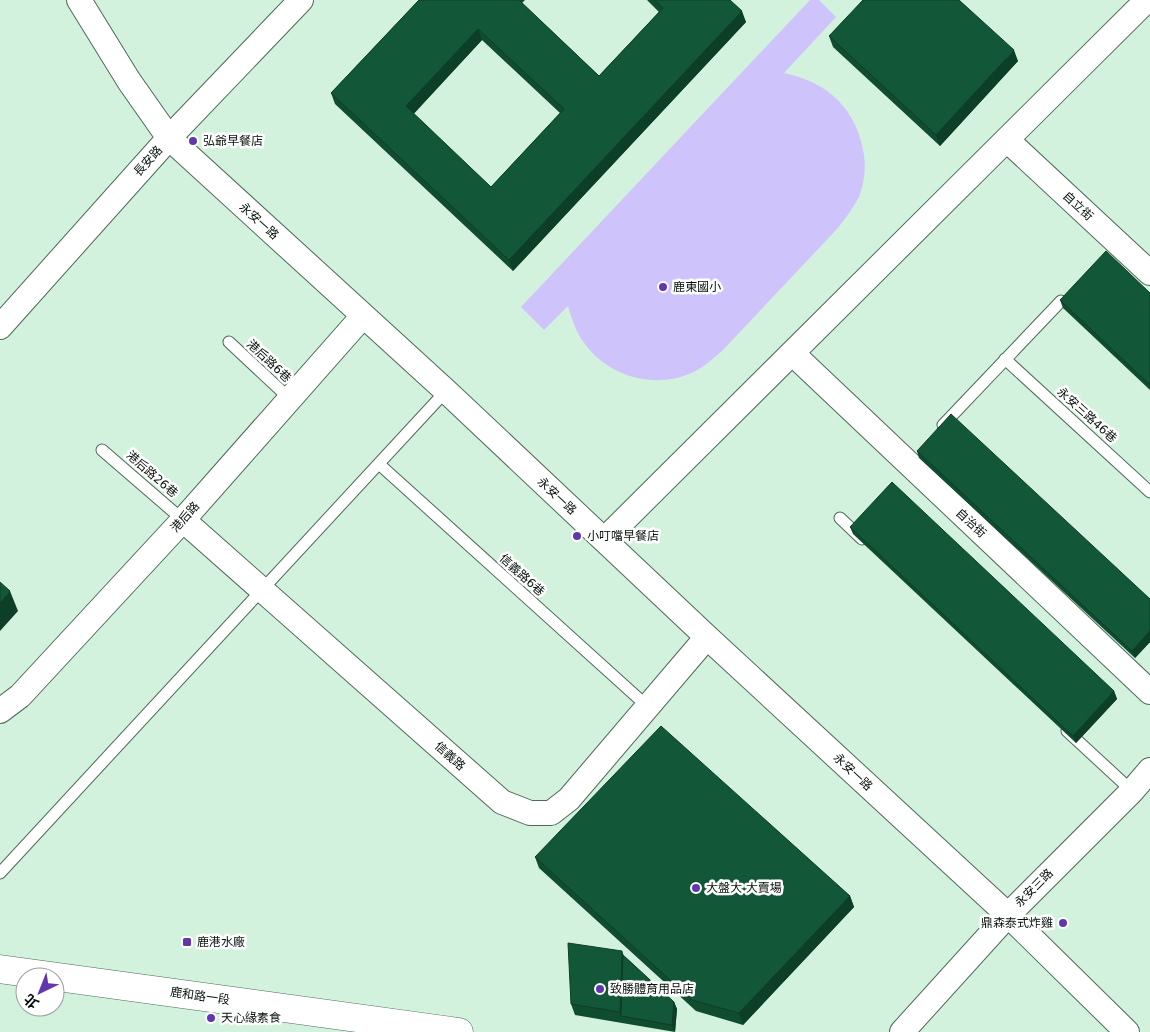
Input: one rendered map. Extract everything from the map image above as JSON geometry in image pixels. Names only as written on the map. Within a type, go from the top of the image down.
[{"type":"main road","name":"鹿和路一段","points":[[0,969],[459,1032]]},
{"type":"street","name":"永安一路","points":[[79,0],[129,81],[169,138],[446,391],[707,637],[1008,915],[1127,1032]]},
{"type":"street","name":"長安路","points":[[0,326],[169,138],[301,0]]},
{"type":"street","points":[[604,540],[1147,0]]},
{"type":"street","name":"自立街","points":[[1007,140],[1150,273]]},
{"type":"street","name":"港后路","points":[[0,712],[20,696],[183,520],[363,316]]},
{"type":"street","name":"自治街","points":[[792,353],[911,459],[1150,692]]},
{"type":"street","name":"信義路","points":[[183,520],[502,802],[530,813],[551,813],[568,799],[707,637]]},
{"type":"street","name":"永安三路","points":[[902,1032],[1008,915],[1132,791],[1150,770]]},
{"type":"lane","points":[[934,435],[1061,301]]},
{"type":"lane","name":"港后路6巷","points":[[229,342],[290,399]]},
{"type":"lane","name":"永安三路46巷","points":[[1005,359],[1150,492]]},
{"type":"lane","points":[[0,874],[446,391]]},
{"type":"lane","name":"港后路26巷","points":[[102,450],[183,520]]},
{"type":"lane","name":"信義路6巷","points":[[378,464],[648,707]]},
{"type":"lane","points":[[840,518],[869,545]]},
{"type":"lane","points":[[1059,723],[1132,791]]},
{"type":"shaded area","points":[[810,0],[819,0],[836,17],[784,73],[814,83],[838,100],[855,124],[864,155],[864,176],[859,197],[837,229],[721,352],[702,367],[689,374],[661,380],[646,380],[619,372],[595,355],[585,344],[577,331],[568,306],[544,330],[521,307]]},
{"type":"building","points":[[419,0],[519,0],[599,76],[663,8],[654,0],[730,0],[742,11],[509,260],[331,93]],"holes":[[[478,29],[564,109],[491,187],[406,106]]]},
{"type":"building","points":[[863,0],[959,0],[1014,50],[936,135],[829,36]]},
{"type":"building","points":[[1106,251],[1150,293],[1150,385],[1060,300]]},
{"type":"building","points":[[951,414],[1150,599],[1150,631],[1132,651],[917,451]]},
{"type":"building","points":[[892,482],[1114,691],[1073,736],[850,527]]},
{"type":"building","points":[[0,582],[10,591],[0,603]]},
{"type":"building","name":"大盤大 大賣場","points":[[661,726],[850,896],[739,1013],[692,1000],[535,857]]},
{"type":"building","name":"致勝體育用品店","points":[[568,943],[622,951],[620,1012],[571,1004]]},
{"type":"building","points":[[623,955],[674,1002],[672,1025],[621,1016]]},
{"type":"place","name":"弘爺早餐店","points":[[193,141]]},
{"type":"place","name":"鹿東國小","points":[[663,287]]},
{"type":"place","name":"小叮噹早餐店","points":[[577,536]]},
{"type":"place","name":"大盤大 大賣場","points":[[696,888]]},
{"type":"place","name":"鼎森泰式炸雞","points":[[1063,923]]},
{"type":"place","name":"鹿港水廠","points":[[187,942]]},
{"type":"place","name":"致勝體育用品店","points":[[600,989]]},
{"type":"place","name":"天心緣素食","points":[[211,1018]]}]
